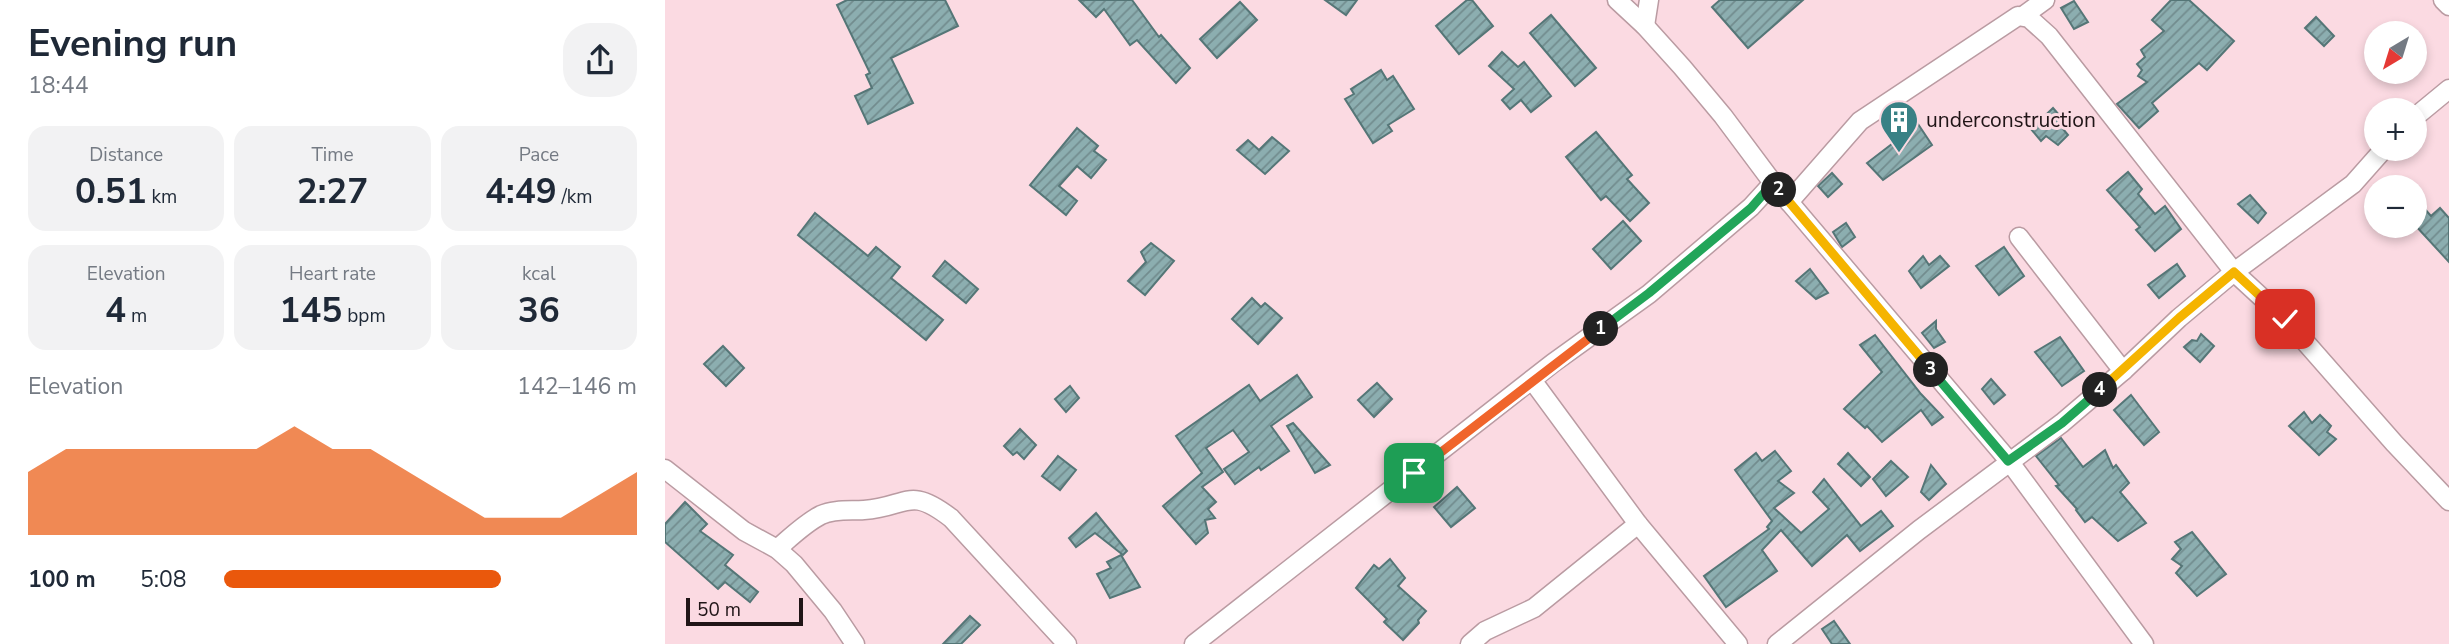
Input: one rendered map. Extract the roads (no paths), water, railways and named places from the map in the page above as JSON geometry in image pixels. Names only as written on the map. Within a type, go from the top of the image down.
[{"type":"street","points":[[1617,0],[1645,26],[1723,116],[1773,183],[2008,461],[2144,644]]},
{"type":"street","points":[[1645,26],[1649,0]]},
{"type":"street","points":[[2023,16],[2045,0]]},
{"type":"street","points":[[2443,0],[2449,6]]},
{"type":"street","points":[[1789,202],[1860,121],[2018,16],[2029,18],[2049,36],[2234,272],[2285,319],[2449,501]]},
{"type":"street","points":[[2427,107],[2449,89]]},
{"type":"street","points":[[1777,644],[1919,530],[2062,423],[2179,318],[2234,272],[2353,184],[2374,161]]},
{"type":"street","points":[[1197,643],[1532,380],[1649,293],[1751,208],[1773,183]]},
{"type":"street","points":[[2019,237],[2123,371]]},
{"type":"street","points":[[1532,380],[1638,523],[1738,644]]},
{"type":"street","points":[[665,469],[744,531],[777,549],[794,564],[833,611],[855,644]]},
{"type":"street","points":[[777,549],[828,512],[868,510],[905,499],[931,502],[951,518],[1067,644]]},
{"type":"street","points":[[1470,644],[1485,631],[1534,608],[1638,523]]},
{"type":"place","name":"underconstruction","points":[[1899,154]]}]
